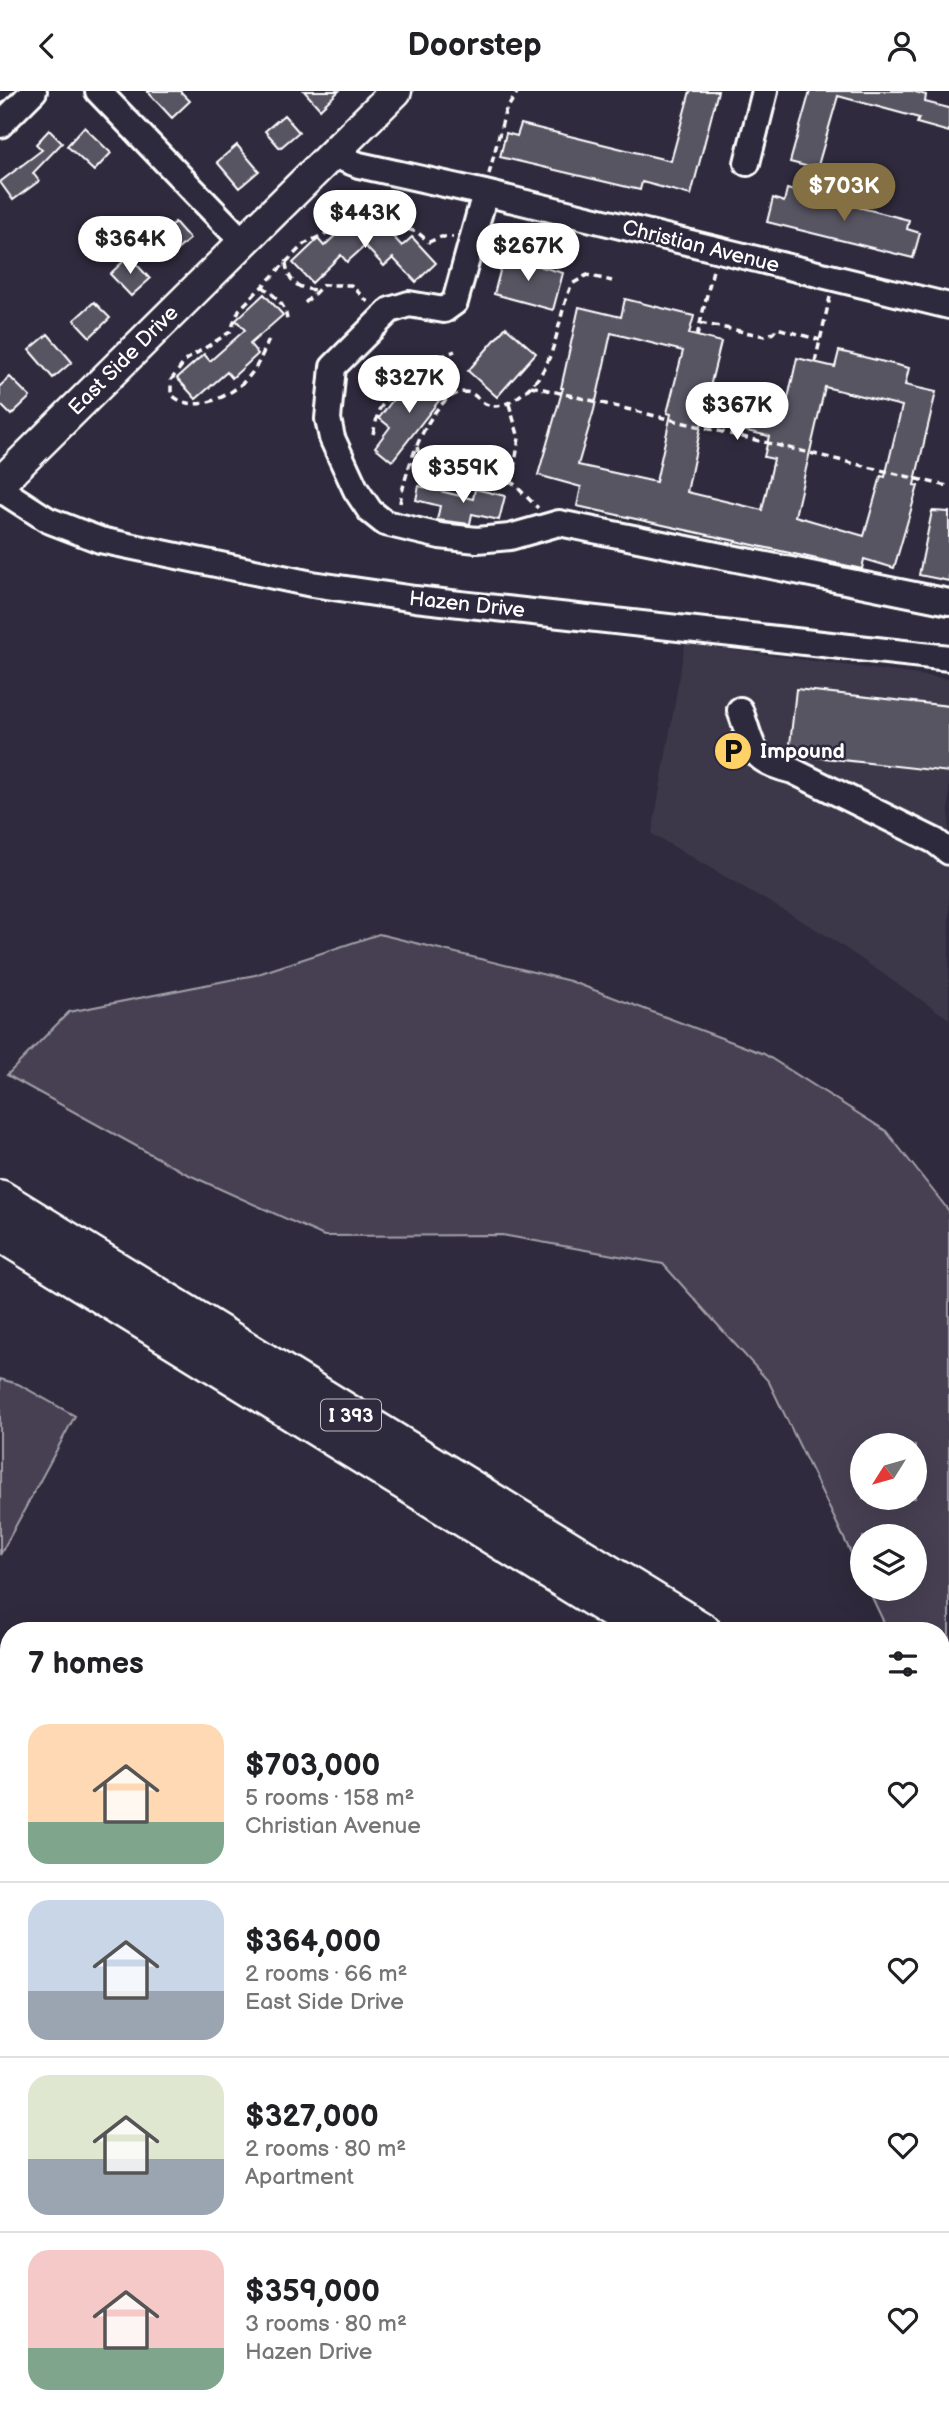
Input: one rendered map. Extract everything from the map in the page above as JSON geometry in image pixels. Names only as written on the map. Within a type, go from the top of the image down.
[{"type":"highway","name":"I 393","points":[[0,1198],[688,1622]]},
{"type":"highway","name":"I 393","points":[[0,1233],[631,1622]]},
{"type":"highway","points":[[0,1239],[65,1273]]},
{"type":"main road","name":"East Side Drive","points":[[0,483],[396,91]]},
{"type":"street","points":[[0,125],[34,91]]},
{"type":"street","points":[[98,91],[242,241]]},
{"type":"street","points":[[747,163],[765,91]]},
{"type":"street","name":"Christian Avenue","points":[[331,154],[359,165],[487,185],[949,306]]},
{"type":"street","points":[[487,185],[455,302],[444,310],[409,304],[390,310],[333,367],[328,419],[336,447],[356,490],[370,510],[385,523],[414,531],[477,540],[510,537],[559,523],[949,602]]},
{"type":"street","name":"Hazen Drive","points":[[0,489],[47,520],[100,540],[312,584],[415,599],[949,658]]},
{"type":"street","points":[[740,710],[758,758],[944,839]]},
{"type":"path","points":[[487,185],[505,112],[518,91]]},
{"type":"path","points":[[269,341],[259,364],[246,380],[211,401],[192,406],[184,404],[171,394],[169,388],[175,372],[194,354],[230,332],[239,310],[262,286],[304,244],[329,232],[341,220],[357,212],[368,211],[388,216],[429,242],[448,236]]},
{"type":"path","points":[[286,263],[293,283],[306,290],[318,290]]},
{"type":"path","points":[[697,336],[714,268]]},
{"type":"path","points":[[400,503],[407,467],[416,445],[444,403],[458,393],[473,393],[484,403],[493,406],[509,404],[531,386],[542,371],[551,352],[572,284],[587,275],[612,281]]},
{"type":"path","points":[[305,303],[323,285],[351,285],[362,296]]},
{"type":"path","points":[[262,286],[284,308],[286,323]]},
{"type":"path","points":[[815,362],[830,295]]},
{"type":"path","points":[[700,323],[765,336],[777,328],[820,340]]},
{"type":"path","points":[[373,435],[379,410],[390,394],[410,385],[428,362],[455,351]]},
{"type":"path","points":[[531,386],[947,486]]},
{"type":"path","points":[[509,404],[519,438],[512,482]]},
{"type":"path","points":[[416,445],[424,465],[445,478],[512,482],[553,524]]},
{"type":"shaded area","points":[[685,644],[949,679],[949,1019],[829,937],[652,834]]},
{"type":"shaded area","points":[[379,934],[570,981],[764,1054],[886,1131],[949,1211],[949,1622],[884,1622],[874,1601],[927,1601],[927,1524],[850,1524],[850,1551],[769,1382],[663,1264],[502,1235],[324,1236],[185,1173],[7,1075],[69,1012],[255,975]]},
{"type":"shaded area","points":[[0,1379],[18,1384],[75,1416],[0,1555]]},
{"type":"building","points":[[147,91],[180,91],[190,101],[172,118]]},
{"type":"building","points":[[304,91],[339,91],[320,109]]},
{"type":"building","points":[[690,91],[718,91],[691,195],[642,182],[640,190],[500,157],[506,133],[517,136],[521,124],[671,161]]},
{"type":"building","points":[[810,91],[912,91],[926,95],[925,102],[949,108],[949,132],[917,123],[919,118],[838,96],[817,169],[790,162]]},
{"type":"building","points":[[284,115],[299,132],[280,148],[265,131]]},
{"type":"building","points":[[84,127],[111,153],[94,171],[67,146]]},
{"type":"building","points":[[49,130],[62,143],[33,173],[39,181],[13,200],[0,182],[42,150],[36,144]]},
{"type":"building","points":[[237,145],[259,171],[239,188],[217,162]]},
{"type":"building","points":[[787,189],[909,220],[907,229],[920,233],[913,258],[767,222],[773,198],[784,202]]},
{"type":"building","points":[[357,215],[365,224],[374,216],[402,246],[412,237],[436,263],[416,282],[393,258],[384,266],[365,246],[347,262],[341,255],[312,283],[293,263],[318,239],[324,246]]},
{"type":"building","points":[[175,222],[190,239],[170,256],[155,239]]},
{"type":"building","points":[[129,256],[150,279],[131,296],[110,274]]},
{"type":"building","points":[[504,256],[563,273],[553,310],[494,294]]},
{"type":"building","points":[[264,294],[283,315],[250,344],[258,354],[232,378],[227,372],[196,399],[177,378],[204,354],[210,361],[245,330],[236,320]]},
{"type":"building","points":[[625,299],[694,316],[689,334],[721,342],[707,399],[784,416],[797,358],[835,367],[839,351],[909,368],[905,385],[936,392],[914,485],[918,486],[894,568],[864,559],[862,569],[577,506],[581,487],[538,475],[563,388],[579,307],[621,317]],"holes":[[[611,333],[683,351],[667,413],[671,414],[656,482],[578,465],[594,410]],[[825,387],[902,406],[885,477],[881,476],[864,536],[795,516]],[[702,421],[769,436],[764,457],[774,459],[762,510],[687,492]]]},
{"type":"building","points":[[94,302],[110,318],[90,337],[74,320]]},
{"type":"building","points":[[506,327],[536,353],[497,397],[468,371]]},
{"type":"building","points":[[48,334],[72,362],[53,378],[29,350]]},
{"type":"building","points":[[428,374],[448,389],[392,461],[375,447],[390,427],[379,418],[400,391],[408,399]]},
{"type":"building","points":[[10,377],[30,397],[11,415],[0,404],[0,386]]},
{"type":"building","points":[[419,486],[473,499],[475,489],[505,496],[499,520],[472,514],[470,524],[437,520],[440,506],[416,500]]},
{"type":"building","points":[[932,511],[949,512],[949,581],[919,575]]},
{"type":"building","points":[[796,689],[949,706],[949,772],[789,754]]},
{"type":"place","name":"Impound","points":[[733,751]]}]
